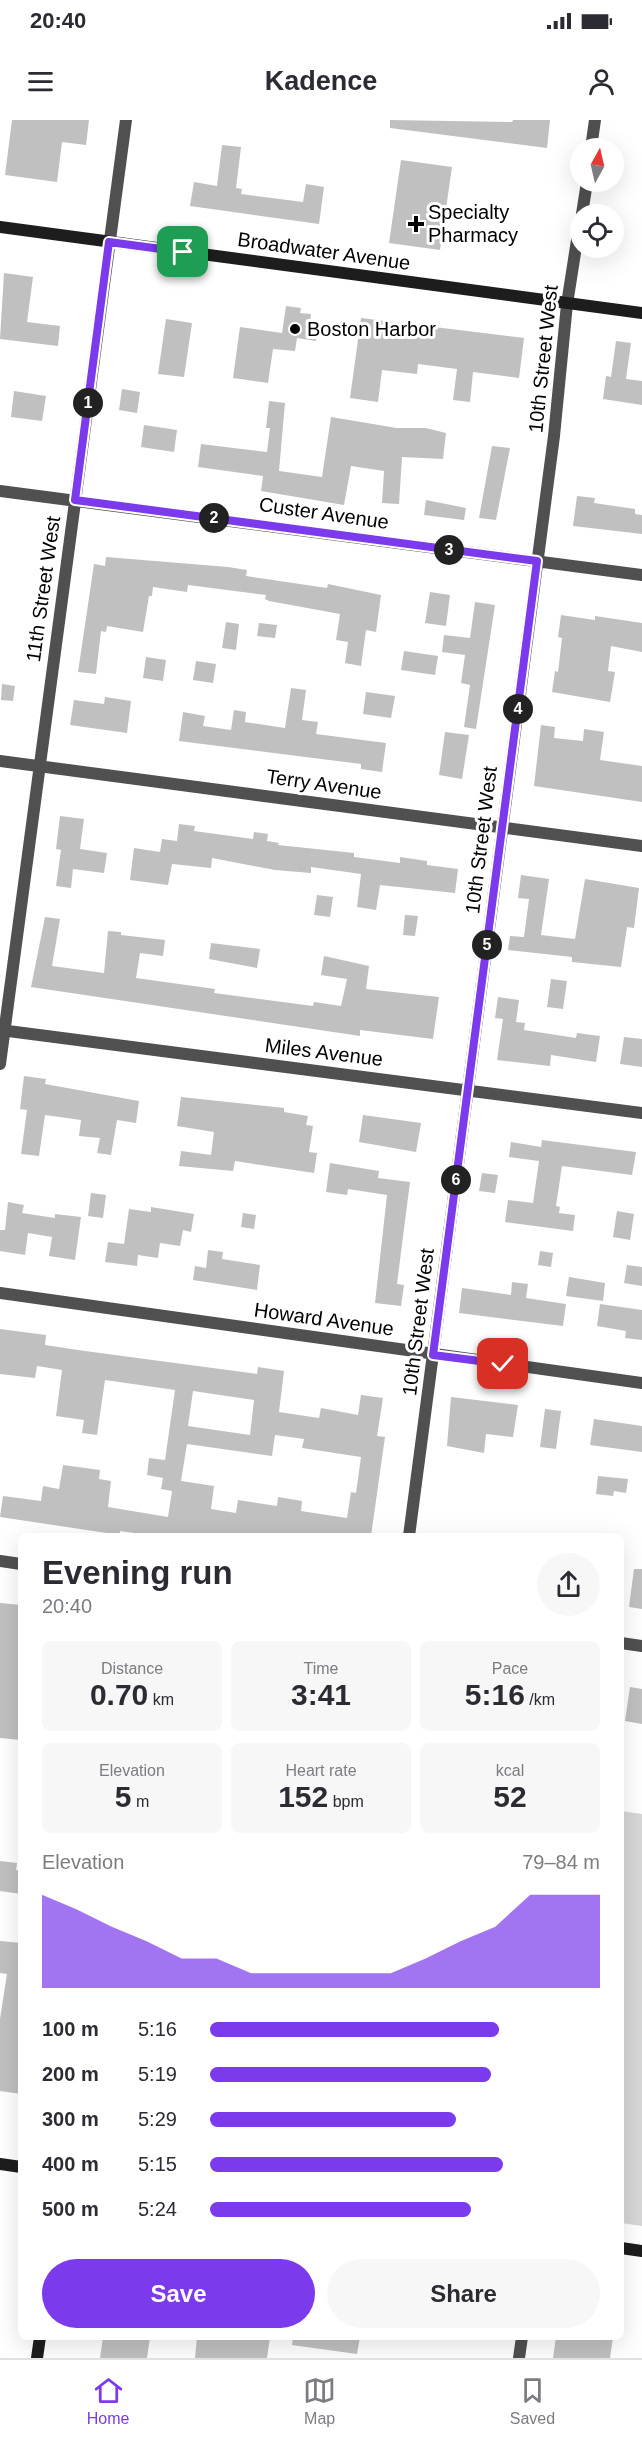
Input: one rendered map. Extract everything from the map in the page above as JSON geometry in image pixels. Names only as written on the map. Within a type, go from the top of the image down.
[{"type":"main road","name":"Broadwater Avenue","points":[[0,227],[642,313]]},
{"type":"main road","points":[[0,2164],[18,2167]]},
{"type":"main road","points":[[624,2248],[642,2251]]},
{"type":"main road","points":[[37,2358],[40,2340]]},
{"type":"street","name":"11th Street West","points":[[0,1064],[2,1031],[40,766],[126,120]]},
{"type":"street","points":[[592,138],[595,120]]},
{"type":"street","name":"10th Street West","points":[[410,1533],[574,258]]},
{"type":"street","name":"Custer Avenue","points":[[0,491],[642,575]]},
{"type":"street","name":"Terry Avenue","points":[[0,760],[642,846]]},
{"type":"street","name":"Miles Avenue","points":[[2,1031],[642,1113]]},
{"type":"street","name":"Howard Avenue","points":[[0,1293],[642,1383]]},
{"type":"street","points":[[0,1561],[18,1564]]},
{"type":"street","points":[[624,1643],[642,1646]]},
{"type":"street","points":[[519,2358],[522,2340]]},
{"type":"shaded area","points":[[624,1811],[642,1814],[642,2226],[624,2223]]},
{"type":"building","points":[[12,120],[89,120],[86,145],[62,142],[57,182],[5,175]]},
{"type":"building","points":[[390,120],[512,122],[513,120],[550,120],[547,148],[390,128]]},
{"type":"building","points":[[222,145],[241,147],[236,188],[242,189],[241,194],[303,202],[306,184],[324,187],[319,224],[190,206],[194,182],[217,186]]},
{"type":"building","points":[[401,160],[452,167],[440,250],[389,243]]},
{"type":"building","points":[[4,273],[33,277],[27,322],[60,326],[58,346],[0,339]]},
{"type":"building","points":[[286,306],[301,308],[300,313],[311,314],[310,322],[318,323],[316,341],[297,338],[295,351],[273,349],[268,383],[233,378],[240,327],[282,333]]},
{"type":"building","points":[[361,318],[524,338],[519,378],[473,372],[470,402],[453,400],[457,369],[418,364],[417,374],[382,370],[378,402],[350,398]]},
{"type":"building","points":[[166,319],[192,323],[184,377],[158,374]]},
{"type":"building","points":[[616,341],[631,343],[626,379],[642,381],[642,405],[603,399],[606,376],[611,377]]},
{"type":"building","points":[[122,389],[140,392],[137,413],[119,410]]},
{"type":"building","points":[[14,391],[46,396],[42,421],[11,417]]},
{"type":"building","points":[[269,401],[285,403],[279,471],[322,477],[331,417],[397,428],[426,428],[446,433],[443,459],[402,457],[399,504],[382,503],[384,471],[351,466],[344,505],[261,491],[263,476],[198,467],[201,444],[267,452],[270,428],[266,428]]},
{"type":"building","points":[[144,425],[177,430],[174,452],[141,447]]},
{"type":"building","points":[[492,446],[510,448],[496,520],[479,518]]},
{"type":"building","points":[[577,496],[595,498],[594,503],[635,509],[635,514],[642,515],[642,534],[573,526]]},
{"type":"building","points":[[426,500],[466,508],[464,520],[424,515]]},
{"type":"building","points":[[106,557],[228,567],[247,570],[246,576],[327,588],[328,584],[381,595],[376,632],[366,630],[361,666],[345,663],[348,642],[336,640],[340,614],[269,601],[265,599],[266,595],[188,585],[187,592],[153,587],[152,596],[149,596],[143,632],[107,626],[106,632],[101,631],[96,674],[78,672],[94,564],[105,566]]},
{"type":"building","points":[[430,592],[450,595],[446,626],[425,623]]},
{"type":"building","points":[[475,602],[495,605],[476,729],[464,727],[470,685],[461,683],[465,655],[442,652],[444,635],[470,638]]},
{"type":"building","points":[[561,615],[595,620],[595,616],[642,623],[642,652],[611,646],[608,671],[615,672],[610,702],[552,692],[555,671],[558,672],[562,638],[558,637]]},
{"type":"building","points":[[226,622],[239,624],[236,650],[222,648]]},
{"type":"building","points":[[259,623],[277,625],[275,638],[257,636]]},
{"type":"building","points":[[404,651],[438,656],[435,675],[401,670]]},
{"type":"building","points":[[146,657],[166,660],[163,681],[143,678]]},
{"type":"building","points":[[196,661],[216,664],[213,683],[193,680]]},
{"type":"building","points":[[2,684],[15,686],[13,701],[1,700]]},
{"type":"building","points":[[291,688],[306,690],[302,720],[318,722],[316,734],[386,743],[382,772],[361,769],[361,764],[179,741],[183,712],[205,716],[203,726],[231,730],[234,710],[246,712],[245,722],[285,728]]},
{"type":"building","points":[[366,692],[395,696],[391,718],[363,714]]},
{"type":"building","points":[[105,697],[131,701],[127,733],[70,725],[74,700],[104,704]]},
{"type":"building","points":[[541,725],[555,727],[554,738],[583,741],[584,729],[604,732],[600,760],[642,766],[642,802],[534,786]]},
{"type":"building","points":[[445,732],[469,735],[462,779],[439,775]]},
{"type":"building","points":[[60,816],[84,819],[80,849],[107,853],[104,873],[73,869],[71,888],[56,886],[61,850],[56,849]]},
{"type":"building","points":[[179,824],[195,826],[194,831],[253,839],[254,832],[268,834],[267,841],[279,843],[278,845],[354,853],[354,857],[400,863],[400,857],[427,861],[427,865],[458,869],[455,893],[380,885],[376,910],[357,907],[361,874],[311,867],[311,873],[275,870],[212,858],[211,868],[172,864],[168,885],[130,880],[134,848],[160,852],[162,839],[177,841]]},
{"type":"building","points":[[521,875],[549,879],[541,935],[575,939],[585,879],[639,888],[634,928],[627,927],[621,967],[572,962],[572,957],[508,950],[510,936],[524,937],[529,899],[518,898]]},
{"type":"building","points":[[317,895],[333,897],[330,917],[314,915]]},
{"type":"building","points":[[405,915],[418,916],[415,936],[403,935]]},
{"type":"building","points":[[45,917],[60,919],[52,966],[104,973],[108,931],[121,932],[121,935],[165,940],[163,956],[140,953],[136,978],[215,989],[214,993],[313,1006],[314,1002],[341,1006],[347,979],[321,975],[324,956],[369,966],[366,989],[439,997],[433,1039],[360,1030],[360,1036],[31,987]]},
{"type":"building","points":[[211,943],[260,949],[257,968],[209,959]]},
{"type":"building","points":[[551,979],[567,981],[563,1009],[547,1007]]},
{"type":"building","points":[[498,997],[519,1000],[516,1022],[525,1023],[524,1030],[576,1038],[577,1033],[600,1036],[596,1062],[551,1055],[550,1066],[497,1060],[503,1019],[495,1018]]},
{"type":"building","points":[[624,1037],[642,1039],[642,1067],[620,1064]]},
{"type":"building","points":[[24,1076],[46,1079],[45,1084],[139,1101],[136,1123],[117,1120],[111,1155],[97,1153],[100,1138],[79,1136],[81,1120],[45,1115],[39,1156],[21,1154],[27,1110],[20,1109]]},
{"type":"building","points":[[181,1097],[284,1108],[284,1112],[308,1116],[306,1125],[313,1126],[309,1152],[317,1153],[314,1173],[235,1161],[233,1171],[179,1166],[181,1151],[211,1155],[214,1132],[177,1126]]},
{"type":"building","points":[[363,1115],[421,1123],[416,1152],[359,1142]]},
{"type":"building","points":[[542,1140],[636,1152],[632,1175],[562,1166],[556,1206],[560,1207],[559,1213],[575,1215],[573,1231],[505,1222],[508,1200],[533,1203],[539,1161],[509,1157],[511,1142],[541,1147]]},
{"type":"building","points":[[330,1163],[379,1171],[378,1178],[410,1182],[397,1284],[404,1285],[401,1306],[375,1303],[387,1195],[348,1189],[347,1195],[326,1192]]},
{"type":"building","points":[[482,1173],[498,1175],[495,1193],[479,1191]]},
{"type":"building","points":[[91,1193],[106,1195],[103,1218],[88,1216]]},
{"type":"building","points":[[8,1202],[24,1205],[22,1213],[55,1218],[55,1214],[81,1217],[75,1260],[49,1256],[52,1237],[28,1233],[25,1255],[0,1251],[0,1230],[5,1230]]},
{"type":"building","points":[[151,1207],[194,1214],[191,1232],[183,1230],[180,1246],[160,1243],[158,1258],[138,1255],[137,1266],[105,1262],[108,1242],[124,1244],[129,1209],[151,1212]]},
{"type":"building","points":[[617,1211],[634,1214],[630,1240],[613,1237]]},
{"type":"building","points":[[243,1213],[256,1215],[254,1229],[241,1227]]},
{"type":"building","points":[[208,1250],[223,1252],[222,1259],[260,1265],[257,1290],[193,1280],[195,1266],[206,1268]]},
{"type":"building","points":[[540,1251],[553,1253],[551,1267],[538,1265]]},
{"type":"building","points":[[627,1265],[642,1267],[642,1286],[624,1283]]},
{"type":"building","points":[[569,1277],[605,1283],[603,1301],[566,1296]]},
{"type":"building","points":[[512,1282],[528,1284],[526,1298],[566,1304],[563,1326],[459,1313],[462,1288],[511,1295]]},
{"type":"building","points":[[600,1304],[642,1310],[642,1340],[625,1338],[626,1331],[597,1326]]},
{"type":"building","points":[[0,1329],[46,1335],[45,1345],[85,1351],[257,1374],[258,1367],[284,1371],[279,1412],[319,1418],[321,1408],[358,1415],[361,1395],[383,1398],[377,1436],[385,1437],[371,1533],[134,1533],[120,1531],[120,1533],[107,1533],[0,1517],[3,1496],[41,1501],[43,1486],[59,1489],[63,1465],[100,1470],[99,1479],[111,1481],[108,1507],[168,1517],[172,1491],[161,1489],[163,1478],[147,1475],[149,1458],[165,1460],[175,1390],[105,1380],[97,1435],[82,1433],[84,1420],[56,1416],[62,1370],[37,1366],[35,1378],[0,1374]],"holes":[[[193,1391],[254,1400],[250,1435],[188,1426]],[[275,1435],[304,1439],[302,1448],[361,1457],[356,1493],[351,1492],[347,1518],[301,1511],[302,1501],[278,1497],[277,1506],[238,1500],[236,1513],[211,1509],[214,1486],[181,1481],[187,1444],[272,1456]]]},
{"type":"building","points":[[451,1397],[518,1405],[513,1437],[486,1434],[484,1453],[447,1446]]},
{"type":"building","points":[[545,1409],[561,1411],[556,1449],[540,1447]]},
{"type":"building","points":[[594,1419],[642,1426],[642,1452],[590,1445]]},
{"type":"building","points":[[598,1476],[628,1479],[626,1493],[614,1491],[613,1496],[596,1494]]},
{"type":"building","points":[[634,1569],[642,1569],[642,1609],[629,1607]]},
{"type":"building","points":[[0,1603],[18,1605],[18,1740],[0,1738]]},
{"type":"building","points":[[630,1687],[642,1689],[642,1724],[625,1721]]},
{"type":"building","points":[[0,1861],[17,1863],[18,1894],[0,1891]]},
{"type":"building","points":[[0,1941],[18,1943],[18,2094],[0,2091],[0,2019],[7,1974],[0,1973]]},
{"type":"building","points":[[103,2340],[150,2340],[147,2358],[100,2358]]},
{"type":"building","points":[[197,2340],[270,2340],[267,2358],[195,2358]]},
{"type":"building","points":[[293,2340],[359,2340],[357,2354],[292,2345]]},
{"type":"building","points":[[556,2340],[613,2340],[610,2358],[553,2358]]},
{"type":"place","name":"Specialty Pharmacy","points":[[416,224]]},
{"type":"place","name":"Boston Harbor","points":[[295,329]]},
{"type":"route","points":[[183,252],[109,242],[75,500],[537,561],[433,1355],[503,1364]]}]
